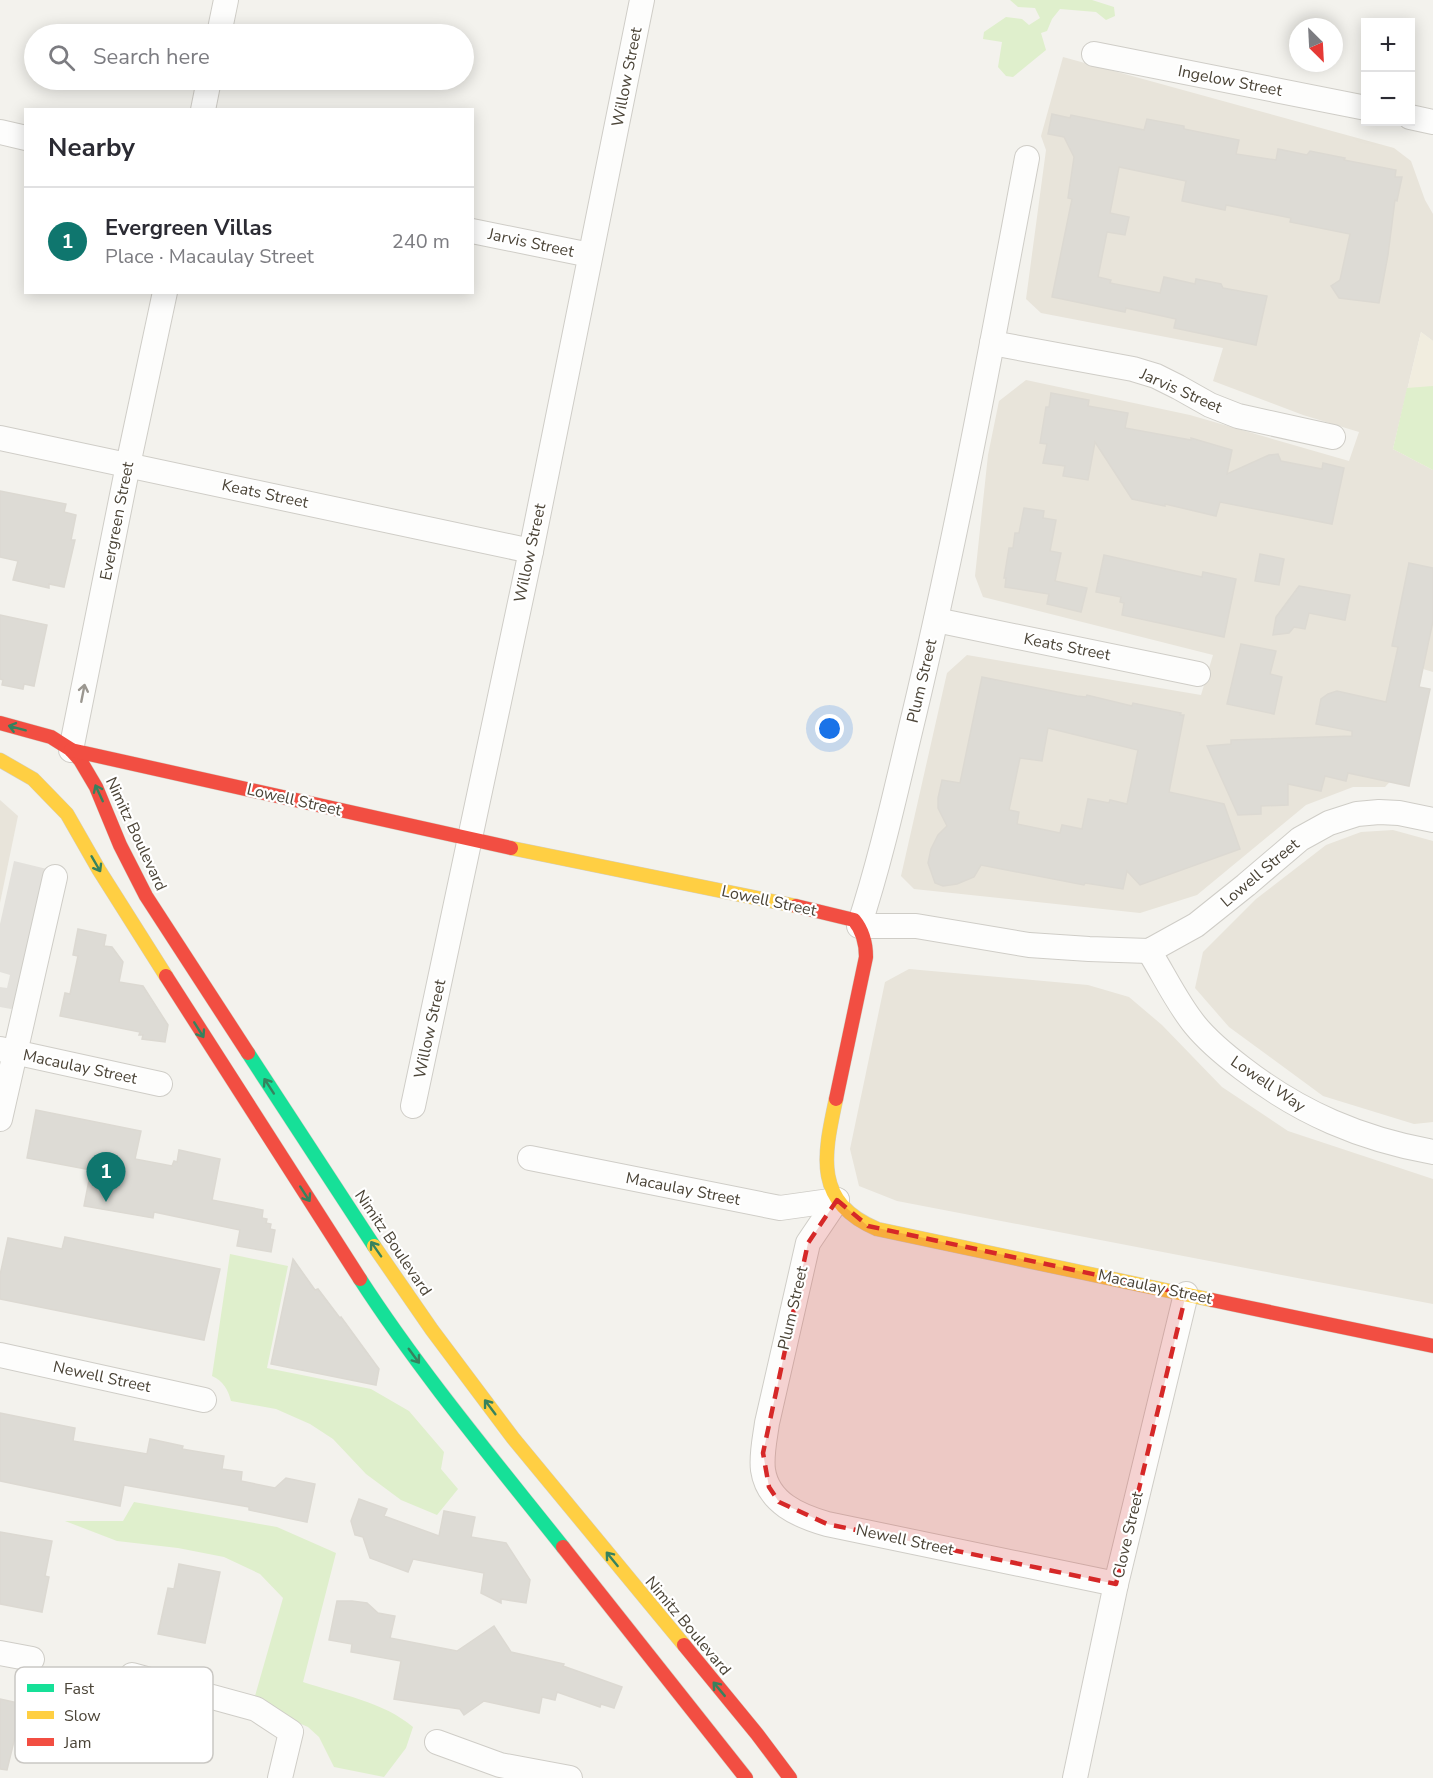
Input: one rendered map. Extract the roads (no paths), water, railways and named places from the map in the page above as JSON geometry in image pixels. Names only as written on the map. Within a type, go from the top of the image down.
[{"type":"main road","name":"Nimitz Boulevard","points":[[0,723],[51,736],[59,741],[59,750],[88,773],[96,786],[127,861],[150,903],[350,1210],[426,1321],[513,1438],[773,1768],[790,1778]]},
{"type":"main road","name":"Lowell Street","points":[[59,750],[471,840],[847,917],[860,926]]},
{"type":"main road","points":[[0,760],[33,779],[67,814],[99,870],[216,1056],[378,1306],[450,1405],[746,1778]]},
{"type":"main road","name":"Plum Street","points":[[860,926],[866,941],[866,957],[826,1148],[827,1176],[837,1200],[855,1220],[877,1229]]},
{"type":"main road","name":"Macaulay Street","points":[[877,1229],[1433,1346]]},
{"type":"street","points":[[221,24],[226,0]]},
{"type":"street","name":"Willow Street","points":[[413,1106],[531,551],[642,0]]},
{"type":"street","name":"Ingelow Street","points":[[1094,54],[1361,107]]},
{"type":"street","points":[[203,108],[207,90]]},
{"type":"street","points":[[1415,118],[1433,122]]},
{"type":"street","points":[[0,132],[24,138]]},
{"type":"street","name":"Plum Street","points":[[860,926],[874,879],[936,620],[1027,158]]},
{"type":"street","name":"Jarvis Street","points":[[474,231],[590,255]]},
{"type":"street","name":"Evergreen Street","points":[[59,750],[128,465],[165,294]]},
{"type":"street","name":"Jarvis Street","points":[[992,343],[1134,369],[1156,376],[1210,405],[1238,416],[1333,437]]},
{"type":"street","name":"Keats Street","points":[[0,438],[531,551]]},
{"type":"street","name":"Keats Street","points":[[936,620],[1198,674]]},
{"type":"street","name":"Lowell Street","points":[[860,926],[916,926],[1029,945],[1149,951],[1196,925],[1300,839],[1329,823],[1357,813],[1379,812],[1399,813],[1433,820]]},
{"type":"street","points":[[0,1119],[7,1051],[55,877]]},
{"type":"street","name":"Lowell Way","points":[[1149,951],[1193,1023],[1228,1057],[1251,1075],[1301,1108],[1328,1122],[1378,1139],[1433,1152]]},
{"type":"street","name":"Macaulay Street","points":[[7,1051],[160,1084]]},
{"type":"street","name":"Macaulay Street","points":[[530,1158],[780,1208],[837,1200]]},
{"type":"street","name":"Plum Street","points":[[767,1423],[808,1243],[837,1200]]},
{"type":"street","name":"Clove Street","points":[[1076,1778],[1116,1584],[1186,1294]]},
{"type":"street","name":"Newell Street","points":[[0,1355],[204,1400]]},
{"type":"street","name":"Newell Street","points":[[767,1423],[763,1453],[766,1479],[779,1502],[797,1514],[827,1524],[1116,1584]]},
{"type":"street","points":[[0,1653],[32,1659]]},
{"type":"street","points":[[213,1697],[256,1709],[291,1732],[279,1778]]},
{"type":"street","points":[[437,1742],[500,1765],[570,1778]]},
{"type":"place","name":"Evergreen Villas","points":[[106,1202]]}]
